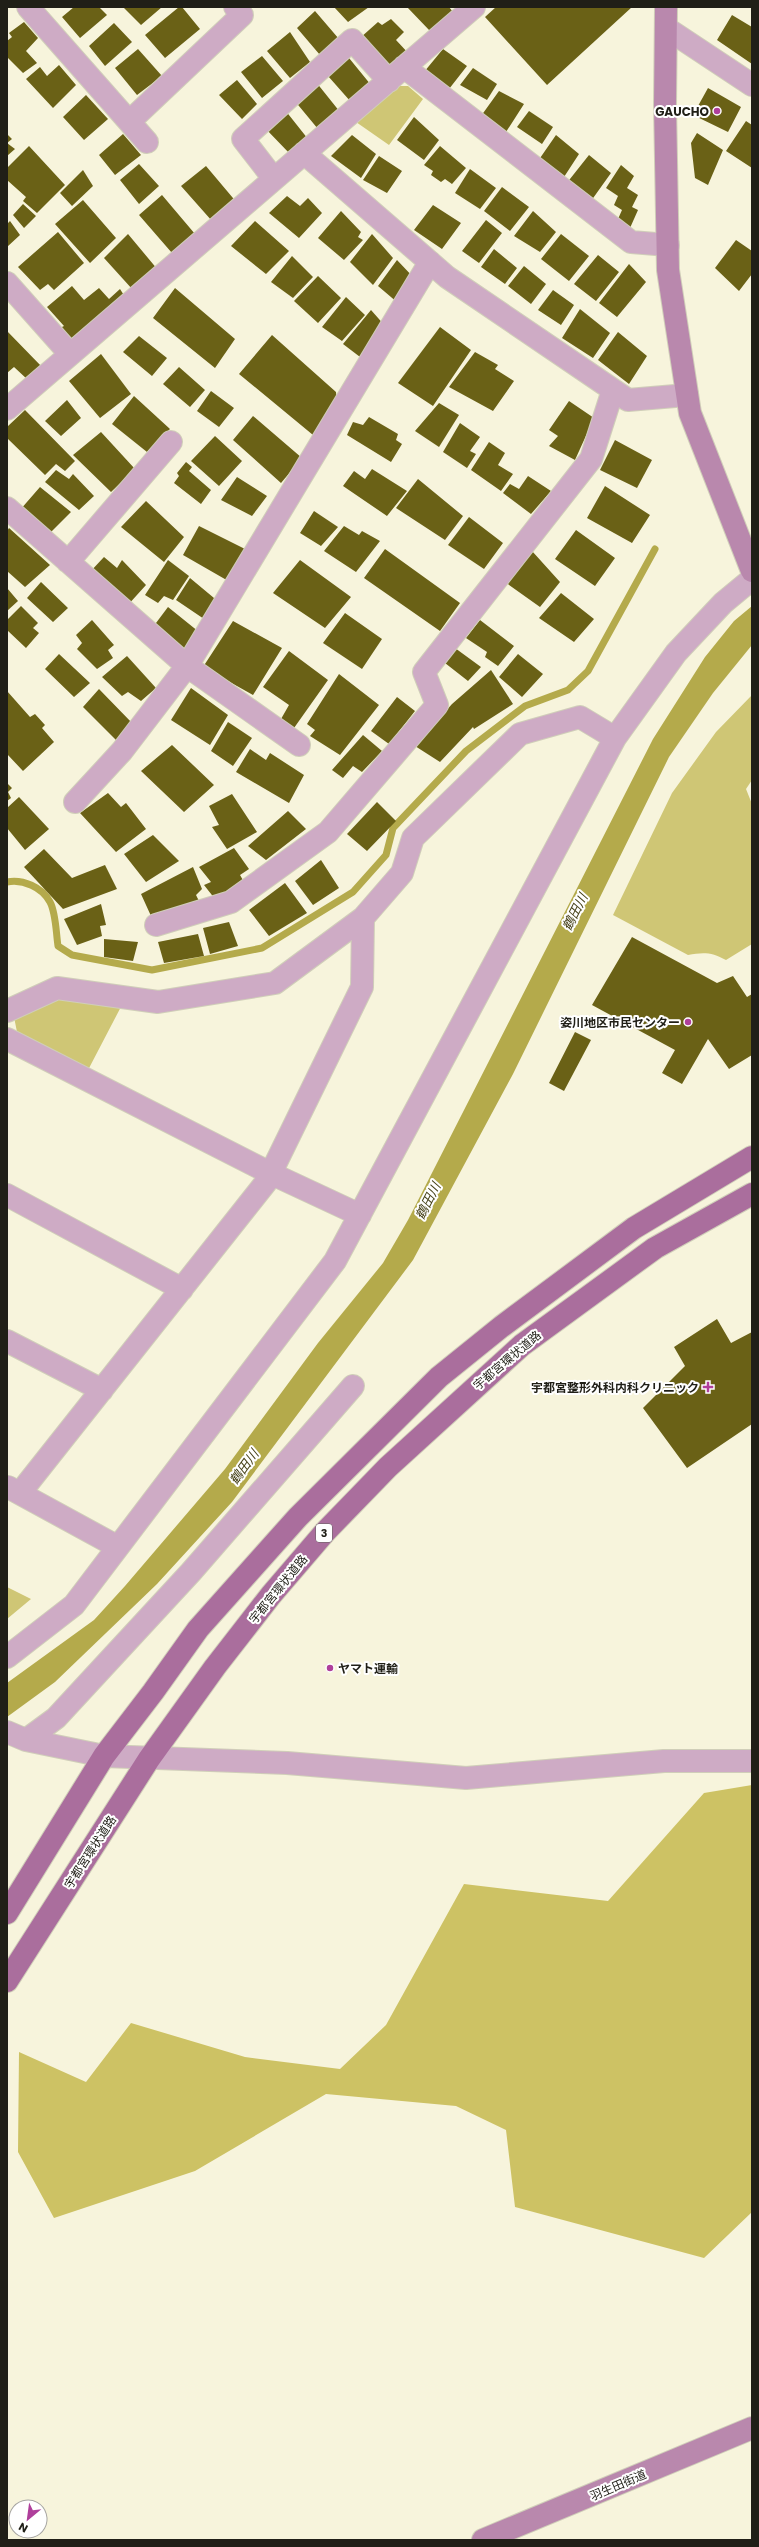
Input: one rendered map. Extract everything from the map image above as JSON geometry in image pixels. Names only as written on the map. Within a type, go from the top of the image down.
[{"type":"main road","points":[[7,1913],[104,1756],[153,1692],[198,1629],[245,1573],[303,1511],[439,1377],[634,1228],[752,1157]]},
{"type":"main road","name":"宇都宮環状道路","points":[[7,1981],[149,1759],[220,1661],[271,1595],[325,1532],[456,1403],[522,1345],[655,1248],[752,1194]]},
{"type":"street","points":[[28,7],[147,142]]},
{"type":"street","points":[[130,121],[242,15],[235,7]]},
{"type":"street","points":[[7,409],[474,7]]},
{"type":"street","points":[[666,18],[752,85]]},
{"type":"street","points":[[666,18],[665,105],[668,270],[687,394],[690,413],[752,571]]},
{"type":"street","points":[[274,179],[243,139],[352,40],[396,74],[631,242],[668,246]]},
{"type":"street","points":[[304,153],[447,277],[628,400],[687,394]]},
{"type":"street","points":[[75,802],[122,751],[187,666],[430,262]]},
{"type":"street","points":[[7,283],[70,354]]},
{"type":"street","points":[[156,926],[231,902],[328,832],[437,705],[424,672],[590,459],[613,390]]},
{"type":"street","points":[[68,562],[171,442]]},
{"type":"street","points":[[7,508],[187,666],[299,745]]},
{"type":"street","points":[[7,1657],[74,1605],[335,1262],[615,738],[676,653],[723,603],[752,579]]},
{"type":"street","points":[[8,1010],[57,988],[158,1002],[275,984],[363,918],[402,873],[413,838],[520,734],[580,717],[615,738]]},
{"type":"street","points":[[118,1547],[13,1489],[102,1390],[270,1173],[362,987],[363,918]]},
{"type":"street","points":[[7,1039],[270,1173],[360,1215]]},
{"type":"street","points":[[7,1195],[182,1288]]},
{"type":"street","points":[[7,1341],[102,1390]]},
{"type":"street","points":[[17,1736],[56,1718],[191,1572],[353,1386]]},
{"type":"street","points":[[17,1736],[104,1756],[149,1759],[287,1763],[466,1778],[664,1761],[752,1761]]},
{"type":"street","name":"羽生田街道","points":[[483,2540],[752,2428]]},
{"type":"shaded area","points":[[394,86],[408,86],[423,99],[389,145],[356,122]]},
{"type":"shaded area","points":[[752,695],[752,780],[746,789],[752,804],[752,944],[726,960],[716,955],[707,953],[688,955],[613,915],[672,793],[716,732]]},
{"type":"shaded area","points":[[61,992],[124,1001],[87,1072],[18,1037],[14,1017]]},
{"type":"shaded area","points":[[7,1587],[31,1599],[7,1619]]},
{"type":"shaded area","points":[[752,1785],[752,2212],[704,2258],[515,2207],[506,2130],[456,2106],[326,2094],[195,2171],[54,2218],[18,2152],[19,2052],[86,2082],[131,2023],[245,2057],[340,2069],[386,2025],[464,1884],[608,1901],[704,1793]]},
{"type":"water","name":"鶴田川","points":[[752,606],[752,645],[713,693],[669,757],[513,1074],[413,1260],[232,1502],[157,1584],[55,1682],[7,1717],[7,1683],[94,1620],[125,1586],[225,1469],[318,1343],[383,1263],[408,1220],[653,739],[705,657],[734,621]]},
{"type":"building","points":[[74,7],[99,7],[107,15],[80,38],[62,17]]},
{"type":"building","points":[[123,7],[162,7],[141,25]]},
{"type":"building","points":[[179,7],[182,7],[200,29],[165,58],[145,35]]},
{"type":"building","points":[[334,7],[369,7],[348,22]]},
{"type":"building","points":[[407,7],[449,7],[453,12],[430,31]]},
{"type":"building","points":[[496,7],[632,7],[547,85],[485,17]]},
{"type":"building","points":[[315,11],[339,39],[320,55],[297,28]]},
{"type":"building","points":[[732,15],[752,27],[752,64],[717,40]]},
{"type":"building","points":[[391,19],[404,32],[396,40],[410,55],[389,70],[360,38],[378,22],[382,25]]},
{"type":"building","points":[[24,22],[38,38],[26,51],[37,63],[23,73],[7,57],[7,41],[12,37],[9,33]]},
{"type":"building","points":[[114,23],[132,42],[105,66],[89,46]]},
{"type":"building","points":[[290,32],[310,62],[290,78],[267,51]]},
{"type":"building","points":[[138,49],[162,76],[137,95],[115,68]]},
{"type":"building","points":[[443,49],[467,66],[449,89],[424,72]]},
{"type":"building","points":[[262,56],[283,81],[262,98],[241,72]]},
{"type":"building","points":[[349,58],[371,85],[351,102],[328,76]]},
{"type":"building","points":[[59,65],[76,85],[53,108],[26,79],[40,67],[47,76]]},
{"type":"building","points":[[473,68],[497,84],[487,100],[460,85]]},
{"type":"building","points":[[237,80],[257,104],[242,119],[219,95]]},
{"type":"building","points":[[316,82],[340,112],[318,129],[294,100]]},
{"type":"building","name":"GAUCHO","points":[[708,88],[741,107],[728,132],[693,115]]},
{"type":"building","points":[[499,91],[524,104],[506,132],[481,116]]},
{"type":"building","points":[[86,95],[108,119],[84,140],[63,117]]},
{"type":"building","points":[[285,110],[308,139],[291,155],[264,127]]},
{"type":"building","points":[[529,111],[553,127],[542,144],[517,127]]},
{"type":"building","points":[[414,117],[439,140],[424,160],[397,140]]},
{"type":"building","points":[[746,121],[752,125],[752,168],[726,151]]},
{"type":"building","points":[[697,133],[723,150],[708,185],[695,178],[691,143]]},
{"type":"building","points":[[7,134],[12,139],[7,143]]},
{"type":"building","points":[[123,134],[141,155],[115,175],[99,155]]},
{"type":"building","points":[[352,135],[376,154],[361,178],[331,156]]},
{"type":"building","points":[[556,135],[579,154],[564,177],[538,161]]},
{"type":"building","points":[[7,143],[15,149],[7,156]]},
{"type":"building","points":[[29,146],[65,185],[37,213],[23,201],[26,197],[7,180],[7,168]]},
{"type":"building","points":[[440,146],[466,168],[452,184],[445,179],[441,182],[431,175],[433,171],[424,165]]},
{"type":"building","points":[[589,155],[611,173],[591,201],[566,184]]},
{"type":"building","points":[[379,156],[402,171],[387,193],[363,180]]},
{"type":"building","points":[[139,164],[159,186],[139,204],[120,180]]},
{"type":"building","points":[[621,165],[634,176],[627,188],[638,195],[632,207],[638,210],[630,228],[618,219],[622,210],[614,205],[618,196],[606,188]]},
{"type":"building","points":[[206,166],[238,204],[212,221],[181,186]]},
{"type":"building","points":[[470,169],[496,188],[480,209],[455,193]]},
{"type":"building","points":[[83,170],[93,186],[72,206],[60,193]]},
{"type":"building","points":[[502,187],[529,207],[510,231],[484,211]]},
{"type":"building","points":[[162,195],[195,234],[172,253],[139,215]]},
{"type":"building","points":[[287,196],[300,206],[308,198],[322,213],[299,238],[269,213]]},
{"type":"building","points":[[83,200],[116,238],[90,263],[55,224]]},
{"type":"building","points":[[23,204],[36,216],[24,228],[13,215]]},
{"type":"building","points":[[433,205],[461,223],[442,249],[414,230]]},
{"type":"building","points":[[341,211],[361,232],[358,237],[363,240],[344,260],[318,238]]},
{"type":"building","points":[[533,211],[556,232],[540,252],[514,236]]},
{"type":"building","points":[[486,220],[502,233],[479,263],[462,251]]},
{"type":"building","points":[[10,221],[20,235],[7,247],[7,224]]},
{"type":"building","points":[[255,221],[289,251],[266,274],[231,246]]},
{"type":"building","points":[[58,232],[84,263],[54,290],[48,284],[40,290],[18,267]]},
{"type":"building","points":[[128,234],[158,270],[133,290],[104,258]]},
{"type":"building","points":[[372,234],[393,258],[373,285],[350,262]]},
{"type":"building","points":[[561,234],[589,256],[569,281],[541,259]]},
{"type":"building","points":[[736,240],[752,251],[752,274],[739,291],[715,268]]},
{"type":"building","points":[[494,249],[517,268],[505,284],[481,267]]},
{"type":"building","points":[[598,255],[619,272],[596,301],[574,284]]},
{"type":"building","points":[[292,256],[313,277],[293,298],[271,282]]},
{"type":"building","points":[[397,260],[415,279],[398,303],[378,286]]},
{"type":"building","points":[[629,264],[646,282],[617,317],[599,303]]},
{"type":"building","points":[[524,266],[546,284],[531,304],[508,286]]},
{"type":"building","points":[[318,276],[341,298],[318,323],[294,301]]},
{"type":"building","points":[[72,286],[84,300],[99,288],[109,299],[120,289],[127,300],[75,344],[60,328],[64,326],[47,307]]},
{"type":"building","points":[[175,288],[235,339],[215,368],[153,318]]},
{"type":"building","points":[[553,290],[574,305],[561,325],[538,310]]},
{"type":"building","points":[[346,297],[365,315],[342,341],[322,327]]},
{"type":"building","points":[[580,309],[610,333],[593,358],[562,338]]},
{"type":"building","points":[[371,310],[386,327],[364,360],[343,344]]},
{"type":"building","points":[[440,327],[471,350],[433,406],[398,383]]},
{"type":"building","points":[[7,331],[42,367],[28,380],[14,367],[7,373]]},
{"type":"building","points":[[618,332],[647,356],[629,384],[598,360]]},
{"type":"building","points":[[272,335],[336,392],[337,404],[313,435],[239,374]]},
{"type":"building","points":[[139,336],[167,358],[152,376],[123,352]]},
{"type":"building","points":[[475,352],[498,365],[495,369],[514,381],[493,411],[449,387]]},
{"type":"building","points":[[101,354],[131,394],[100,418],[69,381]]},
{"type":"building","points":[[179,367],[205,390],[190,407],[163,384]]},
{"type":"building","points":[[211,391],[234,408],[219,427],[197,411]]},
{"type":"building","points":[[134,396],[170,429],[147,452],[112,424]]},
{"type":"building","points":[[67,400],[81,418],[61,436],[45,421]]},
{"type":"building","points":[[569,401],[594,418],[575,460],[549,446],[558,436],[549,430]]},
{"type":"building","points":[[439,403],[459,415],[439,447],[415,431]]},
{"type":"building","points":[[25,410],[75,461],[65,471],[56,464],[45,475],[7,438],[7,427]]},
{"type":"building","points":[[253,416],[302,458],[281,483],[233,440]]},
{"type":"building","points":[[369,417],[398,434],[396,440],[402,444],[391,462],[347,435],[353,422],[363,425]]},
{"type":"building","points":[[460,423],[480,437],[470,451],[476,454],[467,468],[443,452]]},
{"type":"building","points":[[101,432],[135,469],[111,492],[73,455]]},
{"type":"building","points":[[215,436],[242,461],[219,486],[191,461]]},
{"type":"building","points":[[615,440],[652,460],[637,488],[600,470]]},
{"type":"building","points":[[489,442],[505,453],[498,465],[513,474],[501,491],[471,470]]},
{"type":"building","points":[[186,462],[192,467],[189,471],[211,490],[201,504],[174,483],[179,476],[177,473]]},
{"type":"building","points":[[372,469],[407,491],[387,516],[343,486],[354,471],[365,479]]},
{"type":"building","points":[[56,470],[69,479],[73,474],[94,496],[79,510],[45,482]]},
{"type":"building","points":[[528,476],[551,491],[531,514],[503,493],[510,484],[519,489]]},
{"type":"building","points":[[237,477],[267,496],[252,516],[221,500]]},
{"type":"building","points":[[418,479],[463,516],[445,540],[396,508]]},
{"type":"building","points":[[605,486],[650,515],[632,543],[587,518]]},
{"type":"building","points":[[40,487],[71,512],[50,533],[20,510]]},
{"type":"building","points":[[146,501],[184,537],[164,562],[121,527]]},
{"type":"building","points":[[314,511],[338,527],[321,546],[300,533]]},
{"type":"building","points":[[469,517],[503,543],[484,569],[448,545]]},
{"type":"building","points":[[199,526],[249,551],[230,582],[183,555]]},
{"type":"building","points":[[344,526],[359,535],[362,531],[380,541],[356,572],[324,551]]},
{"type":"building","points":[[9,528],[50,565],[25,587],[7,571],[7,531]]},
{"type":"building","points":[[576,530],[615,558],[595,586],[555,559]]},
{"type":"building","points":[[385,549],[460,603],[440,631],[364,578]]},
{"type":"building","points":[[532,551],[560,582],[540,607],[505,582]]},
{"type":"building","points":[[104,557],[117,568],[122,560],[146,585],[127,606],[89,573]]},
{"type":"building","points":[[168,560],[189,576],[173,600],[164,596],[158,603],[145,595]]},
{"type":"building","points":[[300,560],[351,597],[325,628],[273,593]]},
{"type":"building","points":[[190,578],[220,603],[207,621],[176,600]]},
{"type":"building","points":[[41,582],[68,608],[53,622],[27,598]]},
{"type":"building","points":[[7,588],[18,601],[7,611]]},
{"type":"building","points":[[561,593],[594,619],[574,642],[539,618]]},
{"type":"building","points":[[21,606],[38,623],[33,628],[39,633],[26,648],[7,630],[7,620]]},
{"type":"building","points":[[168,607],[199,632],[185,652],[153,627]]},
{"type":"building","points":[[345,613],[382,639],[362,669],[323,643]]},
{"type":"building","points":[[92,620],[114,645],[108,650],[113,658],[97,669],[77,649],[82,643],[76,635]]},
{"type":"building","points":[[480,620],[514,646],[498,666],[485,657],[487,652],[466,638]]},
{"type":"building","points":[[233,621],[282,648],[253,695],[203,667]]},
{"type":"building","points":[[455,648],[481,667],[468,681],[445,663]]},
{"type":"building","points":[[289,651],[328,680],[294,728],[281,719],[289,705],[263,687]]},
{"type":"building","points":[[59,654],[90,683],[74,697],[45,669]]},
{"type":"building","points":[[518,654],[543,674],[522,697],[499,677]]},
{"type":"building","points":[[127,656],[156,688],[141,701],[128,692],[122,696],[102,677]]},
{"type":"building","points":[[491,670],[513,704],[474,729],[473,727],[440,762],[415,746],[452,704]]},
{"type":"building","points":[[339,674],[379,705],[340,755],[310,736],[315,730],[307,724]]},
{"type":"building","points":[[191,688],[228,715],[210,745],[171,720]]},
{"type":"building","points":[[99,689],[133,724],[116,740],[83,707]]},
{"type":"building","points":[[7,691],[30,717],[35,714],[45,725],[42,728],[54,742],[23,771],[7,754]]},
{"type":"building","points":[[397,697],[415,711],[389,744],[371,731]]},
{"type":"building","points":[[228,722],[252,738],[233,766],[211,751]]},
{"type":"building","points":[[363,735],[382,751],[362,772],[353,766],[343,778],[332,770]]},
{"type":"building","points":[[172,745],[214,785],[184,812],[141,771]]},
{"type":"building","points":[[250,749],[266,760],[270,753],[304,775],[289,803],[236,772]]},
{"type":"building","points":[[7,783],[12,788],[8,792],[11,798],[7,801]]},
{"type":"building","points":[[108,793],[121,807],[126,803],[146,829],[116,852],[80,813]]},
{"type":"building","points":[[232,794],[257,832],[227,849],[212,827],[219,825],[209,806]]},
{"type":"building","points":[[19,797],[49,829],[25,850],[7,828],[7,808]]},
{"type":"building","points":[[377,802],[396,821],[367,851],[347,834]]},
{"type":"building","points":[[288,811],[306,829],[266,860],[248,846]]},
{"type":"building","points":[[153,835],[179,861],[146,882],[124,854]]},
{"type":"building","points":[[234,848],[249,869],[240,875],[244,882],[215,899],[204,885],[211,882],[199,867]]},
{"type":"building","points":[[44,849],[72,878],[105,865],[117,889],[63,909],[24,867]]},
{"type":"building","points":[[321,860],[339,888],[313,905],[295,881]]},
{"type":"building","points":[[193,867],[202,889],[196,895],[199,901],[151,916],[141,894]]},
{"type":"building","points":[[285,883],[307,913],[269,936],[249,910]]},
{"type":"building","points":[[101,904],[106,925],[100,926],[102,936],[77,945],[64,919]]},
{"type":"building","points":[[229,922],[238,946],[210,954],[203,928]]},
{"type":"building","points":[[198,934],[204,956],[164,963],[158,942]]},
{"type":"building","name":"姿川地区市民センター","points":[[632,937],[717,983],[733,976],[747,997],[752,994],[752,1055],[729,1069],[708,1039],[682,1084],[662,1073],[675,1050],[592,1005]]},
{"type":"building","points":[[104,939],[138,942],[133,961],[104,957]]},
{"type":"building","points":[[575,1032],[591,1040],[564,1091],[549,1083]]},
{"type":"building","name":"宇都宮整形外科内科クリニック","points":[[717,1319],[731,1343],[752,1332],[752,1424],[687,1468],[643,1408],[685,1366],[674,1347]]},
{"type":"waterway","points":[[7,882],[13,881],[32,885],[47,897],[54,912],[58,946],[72,955],[152,970],[262,948],[353,892],[386,855],[393,828],[466,751],[525,706],[568,690],[588,671],[655,549]]},
{"type":"place","name":"GAUCHO","points":[[717,111]]},
{"type":"place","name":"姿川地区市民センター","points":[[688,1022]]},
{"type":"place","name":"宇都宮整形外科内科クリニック","points":[[708,1387]]},
{"type":"place","name":"ヤマト運輸","points":[[330,1668]]}]
